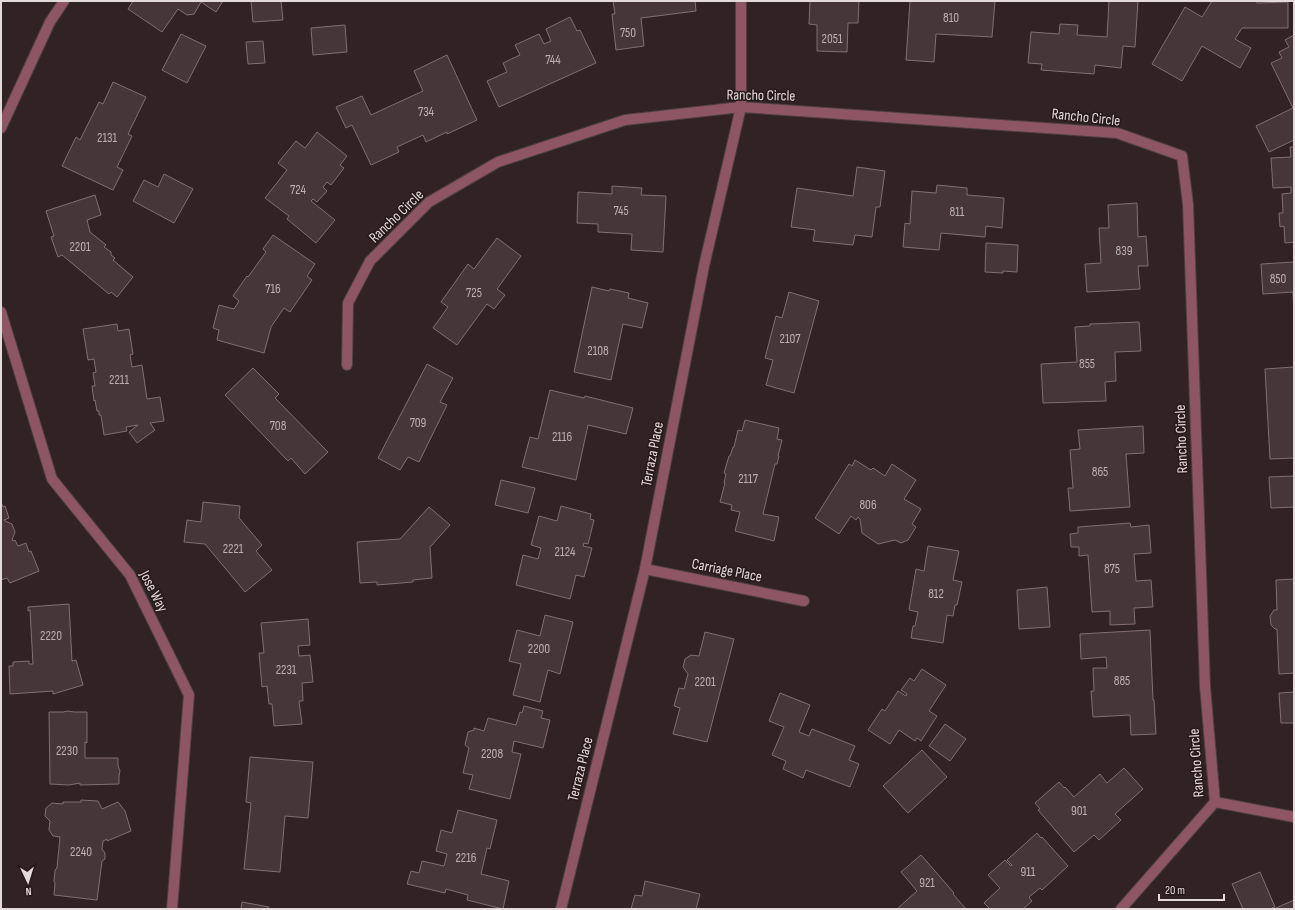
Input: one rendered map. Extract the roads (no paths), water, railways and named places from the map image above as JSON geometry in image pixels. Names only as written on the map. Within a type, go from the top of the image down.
[{"type":"street","points":[[1,128],[50,22],[64,1]]},
{"type":"street","name":"Terraza Place","points":[[561,909],[645,569],[704,266],[742,107],[741,1]]},
{"type":"street","name":"Rancho Circle","points":[[347,365],[348,303],[370,261],[429,202],[498,162],[625,120],[742,107],[1117,132],[1182,156],[1188,204],[1205,686],[1215,802],[1121,909]]},
{"type":"street","name":"Jose Way","points":[[1,312],[52,479],[130,575],[189,695],[172,909]]},
{"type":"street","name":"Carriage Place","points":[[645,569],[804,601]]},
{"type":"street","points":[[1215,802],[1294,818]]}]
